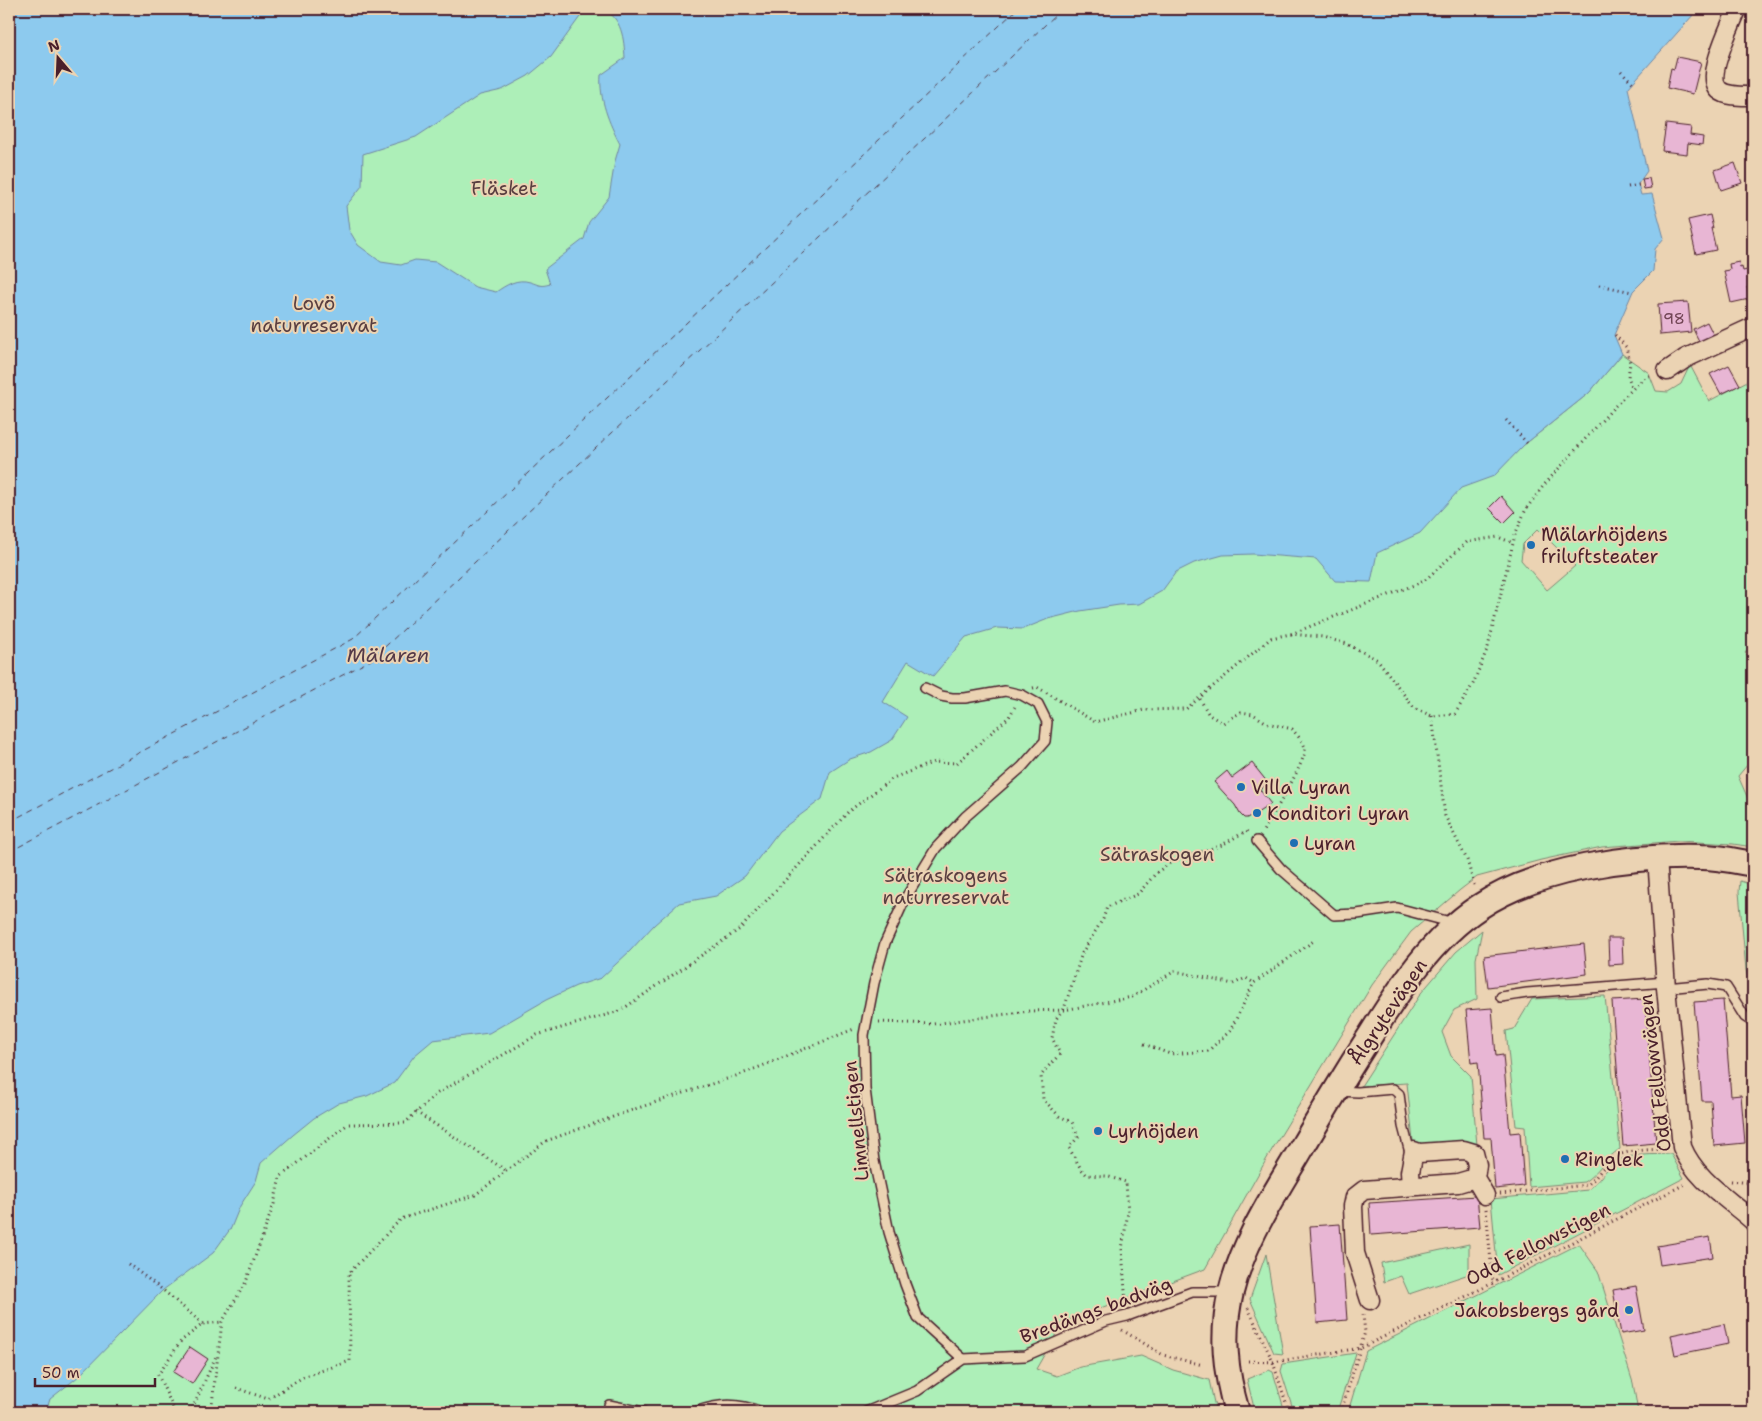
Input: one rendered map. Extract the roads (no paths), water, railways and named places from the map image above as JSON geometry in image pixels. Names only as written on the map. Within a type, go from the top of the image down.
[{"type":"street","points":[[1736,12],[1716,65],[1716,83],[1719,90],[1727,94],[1753,96]]},
{"type":"street","points":[[1667,371],[1686,358],[1753,327]]},
{"type":"street","name":"Ålgrytevägen","points":[[1237,1412],[1228,1383],[1225,1330],[1231,1292],[1243,1256],[1261,1218],[1335,1090],[1400,988],[1438,942],[1456,924],[1480,906],[1514,889],[1550,876],[1603,863],[1657,857],[1704,857],[1753,864]]},
{"type":"street","name":"Odd Fellowvägen","points":[[1657,857],[1666,985],[1682,1147],[1688,1160],[1700,1176],[1753,1221]]},
{"type":"street","points":[[1411,1186],[1410,1172],[1414,1151],[1419,1153],[1464,1150],[1474,1153],[1477,1165],[1475,1178],[1485,1195]]},
{"type":"street","points":[[1370,1300],[1356,1253],[1352,1206],[1355,1197],[1364,1190],[1458,1183],[1475,1178]]},
{"type":"lane","name":"Limnellstigen","points":[[926,688],[941,696],[952,698],[965,698],[1006,691],[1022,695],[1038,704],[1047,722],[1045,741],[1022,767],[964,817],[936,848],[905,899],[886,944],[874,983],[864,1036],[865,1089],[874,1161],[889,1232],[918,1318],[963,1359]]},
{"type":"lane","points":[[1257,841],[1281,869],[1334,915],[1357,914],[1397,908],[1456,924]]},
{"type":"lane","points":[[1666,985],[1708,984],[1726,987],[1745,1017],[1753,1022]]},
{"type":"lane","name":"Odd Fellowvägen","points":[[1501,997],[1527,993],[1666,985]]},
{"type":"lane","name":"Ålgrytevägen","points":[[1335,1090],[1358,1092],[1393,1089],[1399,1094],[1403,1126],[1409,1149],[1414,1151]]},
{"type":"lane","name":"Bredängs badväg","points":[[963,1359],[1025,1356],[1106,1320],[1127,1316],[1192,1292],[1231,1292]]},
{"type":"lane","points":[[866,1412],[917,1391],[963,1359]]},
{"type":"lane","points":[[609,1405],[643,1412]]},
{"type":"lane","points":[[695,1412],[713,1406],[744,1406],[762,1412]]},
{"type":"water","name":"Mälaren","points":[[9,9],[589,9],[582,14],[551,57],[528,76],[502,90],[480,95],[416,137],[363,154],[362,186],[346,206],[349,230],[358,245],[381,262],[401,265],[415,260],[436,262],[475,287],[496,292],[508,285],[521,281],[542,285],[550,284],[545,269],[584,239],[589,222],[609,197],[620,144],[606,111],[601,75],[625,58],[623,37],[618,23],[603,9],[1695,9],[1694,14],[1628,88],[1647,171],[1638,184],[1641,195],[1652,194],[1664,238],[1655,249],[1653,271],[1633,291],[1614,335],[1622,354],[1589,393],[1524,445],[1494,476],[1461,488],[1420,533],[1377,553],[1371,582],[1335,581],[1316,559],[1253,554],[1223,555],[1194,563],[1176,572],[1162,591],[1139,604],[1080,611],[1048,619],[1023,629],[997,628],[966,637],[933,676],[908,661],[883,702],[907,717],[892,740],[871,752],[850,759],[830,772],[822,799],[779,831],[745,876],[716,896],[679,903],[601,978],[576,986],[546,1000],[489,1033],[433,1040],[414,1056],[394,1083],[367,1096],[339,1103],[314,1118],[261,1163],[256,1181],[240,1206],[231,1228],[213,1253],[163,1290],[79,1376],[50,1399],[46,1412],[9,1412]]},
{"type":"place","name":"Mälarhöjdens friluftsteater","points":[[1531,545]]},
{"type":"place","name":"Villa Lyran","points":[[1241,787]]},
{"type":"place","name":"Konditori Lyran","points":[[1257,813]]},
{"type":"place","name":"Lyran","points":[[1294,843]]},
{"type":"place","name":"Lyrhöjden","points":[[1098,1131]]},
{"type":"place","name":"Ringlek","points":[[1565,1159]]},
{"type":"place","name":"Jakobsbergs gård","points":[[1629,1310]]},
{"type":"park label","name":"Fläsket","points":[[504,188]]},
{"type":"park label","name":"Lovö naturreservat","points":[[314,314]]},
{"type":"park label","name":"Sätraskogen","points":[[1157,854]]},
{"type":"park label","name":"Sätraskogens naturreservat","points":[[946,886]]}]
